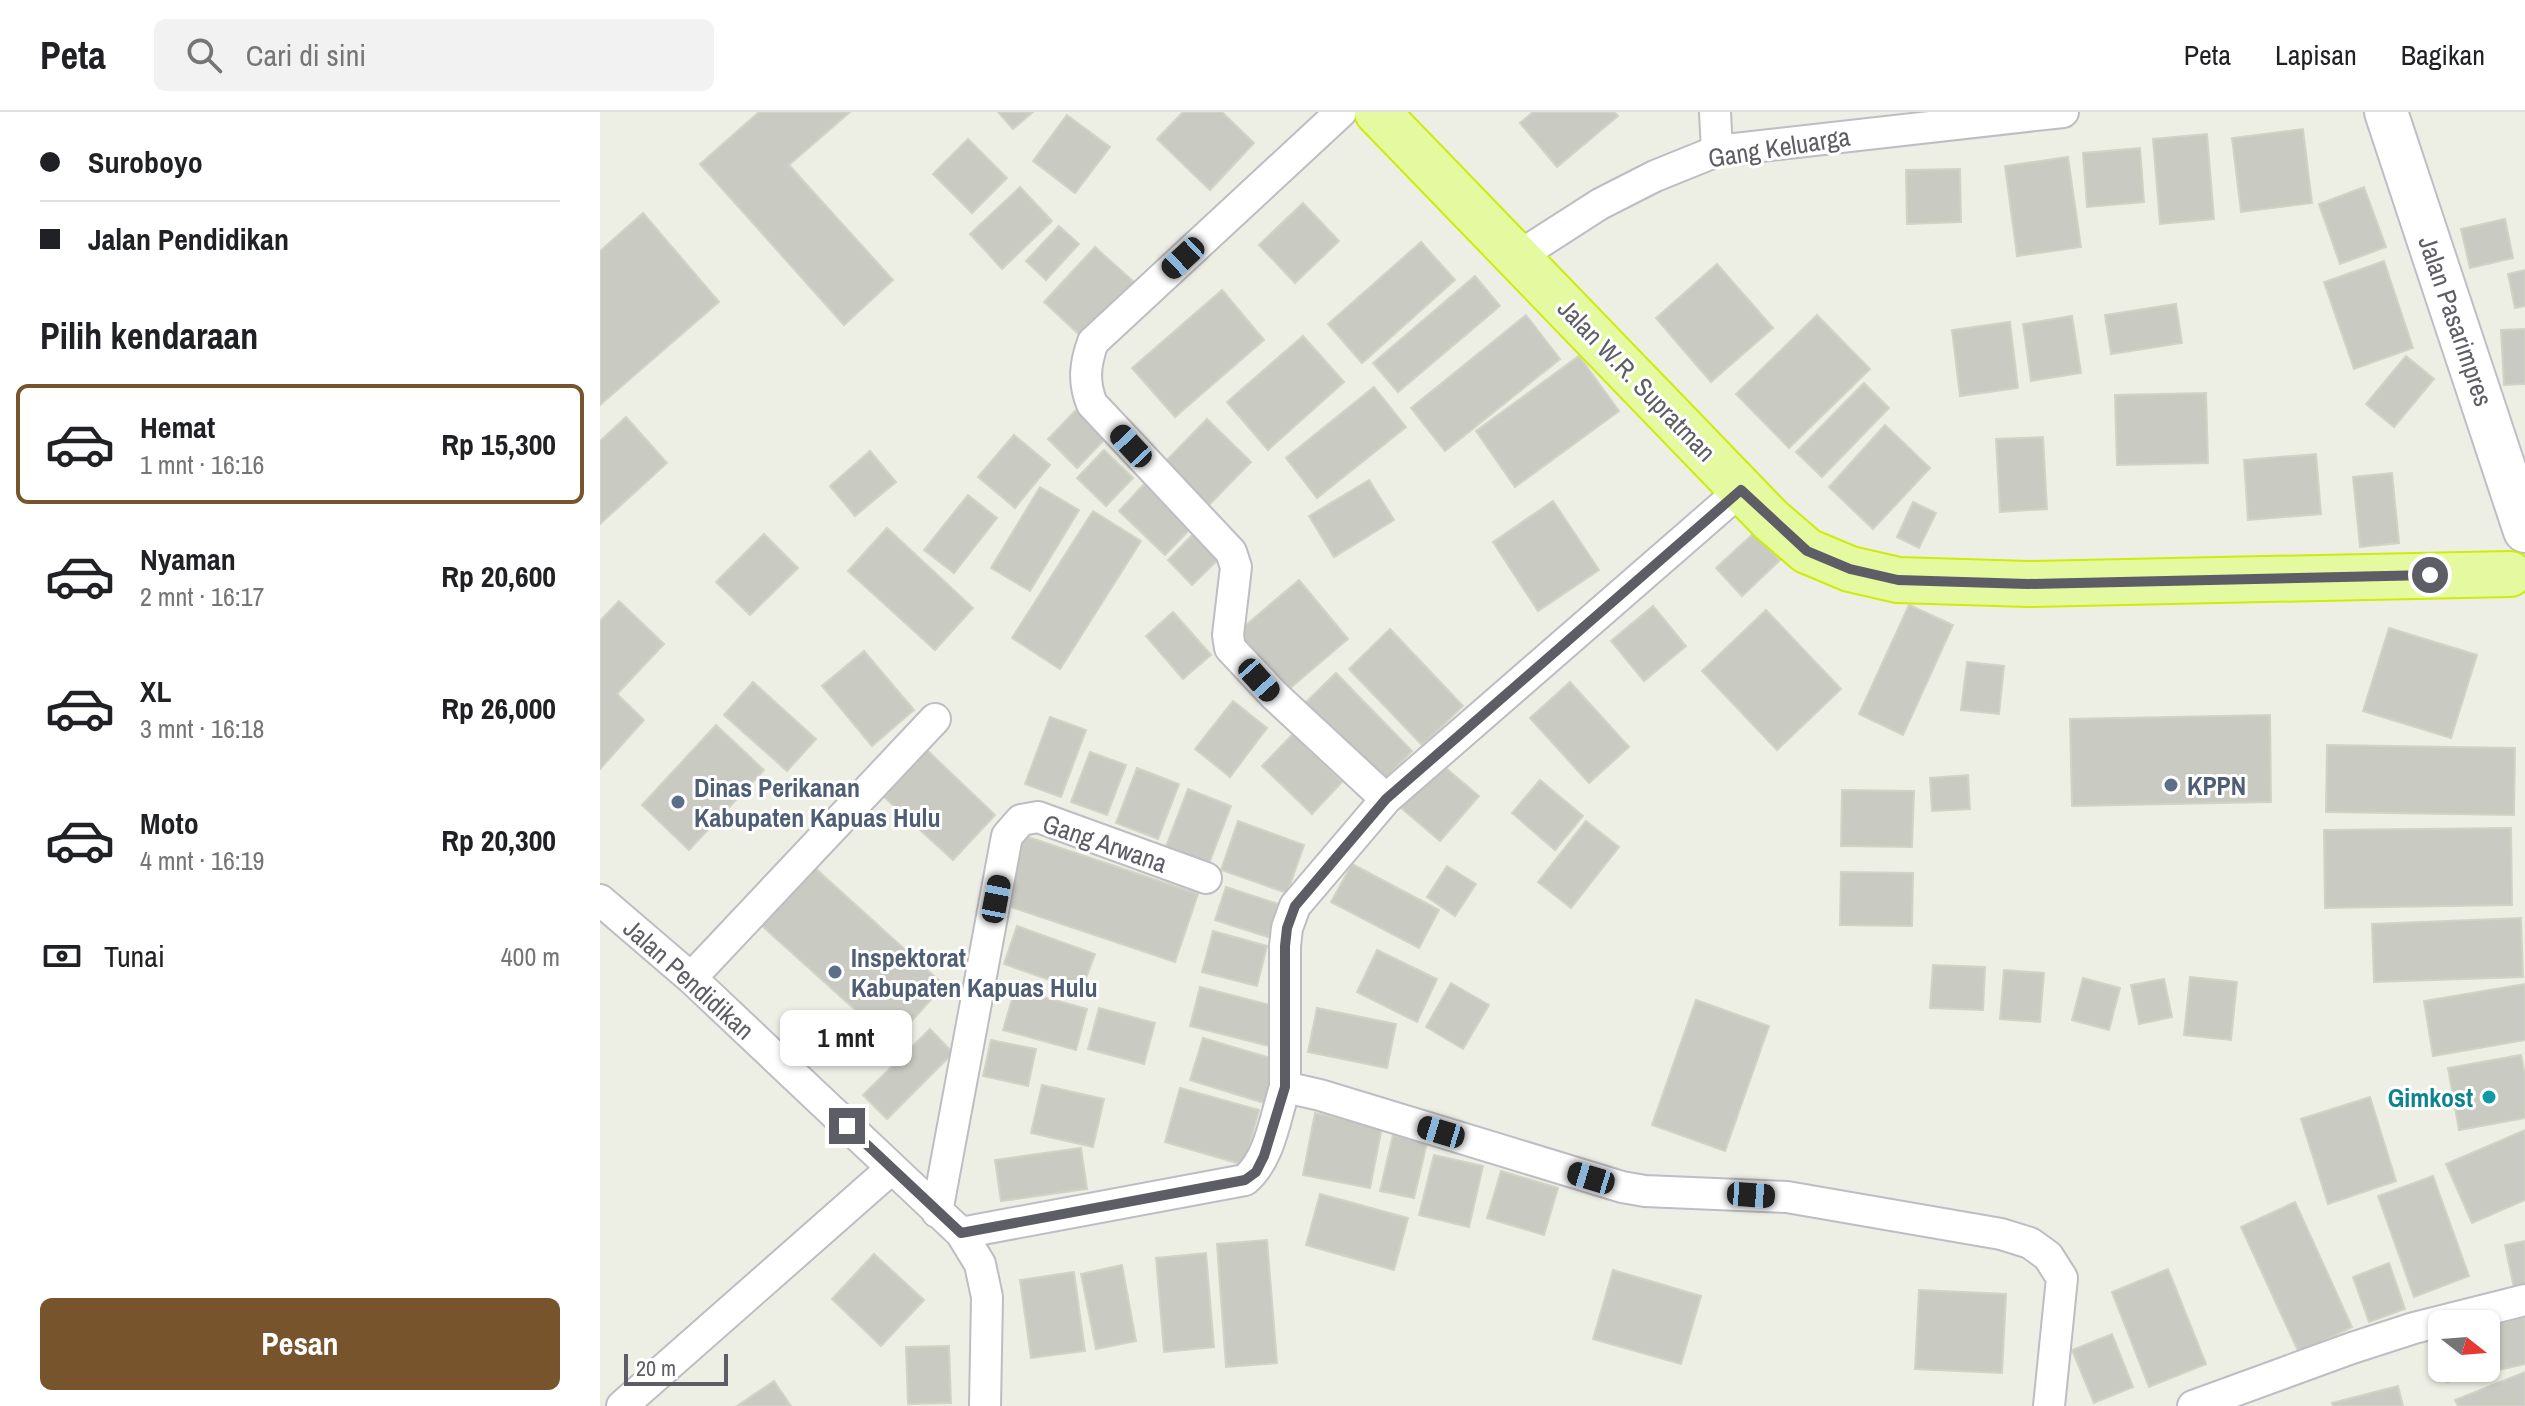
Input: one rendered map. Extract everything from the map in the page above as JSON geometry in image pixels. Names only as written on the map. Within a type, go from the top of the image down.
[{"type":"highway","name":"Jalan W.R. Supratman","points":[[1377,112],[1519,256],[1741,490],[1807,551],[1850,569],[1898,580],[2028,584],[2520,574]]},
{"type":"main road","name":"Jalan Pasarimpres","points":[[2386,112],[2525,531]]},
{"type":"street","points":[[1341,112],[1093,342],[1085,370],[1086,389],[1092,404],[1231,552],[1236,567],[1228,635],[1230,648],[1274,695],[1386,799]]},
{"type":"street","points":[[1715,112],[1717,151]]},
{"type":"street","name":"Gang Keluarga","points":[[1519,256],[1600,204],[1655,176],[1717,151],[2063,112]]},
{"type":"street","points":[[961,1233],[1245,1180],[1256,1172],[1264,1156],[1285,1087],[1287,928],[1295,906],[1386,799],[1741,490]]},
{"type":"street","points":[[691,978],[935,719]]},
{"type":"street","name":"Gang Arwana","points":[[937,1212],[1007,836],[1021,820],[1038,817],[1206,878]]},
{"type":"street","name":"Jalan Pendidikan","points":[[600,900],[691,978],[961,1233],[980,1264],[987,1297],[985,1406]]},
{"type":"street","points":[[1285,1087],[1622,1187],[1645,1191],[1787,1197],[2001,1234],[2030,1243],[2048,1256],[2062,1278],[2049,1406]]},
{"type":"street","points":[[622,1406],[657,1394],[891,1169]]},
{"type":"street","points":[[2193,1406],[2414,1328],[2525,1300]]},
{"type":"building","points":[[759,112],[850,112],[789,165],[893,280],[844,325],[700,164]]},
{"type":"building","points":[[998,112],[1033,112],[1013,129]]},
{"type":"building","points":[[1183,112],[1222,112],[1254,143],[1210,190],[1157,139]]},
{"type":"building","points":[[1533,112],[1614,112],[1618,116],[1557,167],[1520,123]]},
{"type":"building","points":[[1067,115],[1110,147],[1075,193],[1033,161]]},
{"type":"building","points":[[2303,129],[2312,203],[2241,212],[2232,138]]},
{"type":"building","points":[[2207,134],[2214,219],[2160,224],[2153,139]]},
{"type":"building","points":[[968,139],[1007,178],[972,213],[933,174]]},
{"type":"building","points":[[2140,148],[2144,202],[2087,207],[2083,153]]},
{"type":"building","points":[[2068,157],[2081,247],[2017,256],[2005,166]]},
{"type":"building","points":[[1960,169],[1961,222],[1907,224],[1906,170]]},
{"type":"building","points":[[1020,187],[1052,221],[1002,269],[970,234]]},
{"type":"building","points":[[2364,187],[2386,247],[2340,264],[2319,204]]},
{"type":"building","points":[[1303,203],[1339,241],[1295,283],[1259,245]]},
{"type":"building","points":[[643,213],[719,302],[600,405],[600,251]]},
{"type":"building","points":[[2505,219],[2513,258],[2470,268],[2461,229]]},
{"type":"building","points":[[1059,226],[1079,244],[1046,280],[1026,261]]},
{"type":"building","points":[[1421,242],[1455,280],[1362,363],[1328,324]]},
{"type":"building","points":[[1095,247],[1134,282],[1083,338],[1044,302]]},
{"type":"building","points":[[2384,261],[2413,348],[2354,369],[2324,282]]},
{"type":"building","points":[[1717,264],[1773,328],[1711,382],[1656,318]]},
{"type":"building","points":[[2525,270],[2525,306],[2515,308],[2508,274]]},
{"type":"building","points":[[1475,276],[1500,306],[1398,392],[1373,363]]},
{"type":"building","points":[[1222,290],[1264,340],[1175,417],[1132,368]]},
{"type":"building","points":[[2176,304],[2182,343],[2111,354],[2105,315]]},
{"type":"building","points":[[1526,315],[1560,359],[1445,451],[1411,408]]},
{"type":"building","points":[[1817,315],[1870,369],[1789,448],[1736,394]]},
{"type":"building","points":[[2072,316],[2081,373],[2031,381],[2023,324]]},
{"type":"building","points":[[2010,322],[2018,388],[1960,396],[1952,330]]},
{"type":"building","points":[[2525,329],[2525,384],[2504,385],[2501,330]]},
{"type":"building","points":[[1303,336],[1344,382],[1268,450],[1227,402]]},
{"type":"building","points":[[1579,356],[1619,411],[1515,487],[1476,431]]},
{"type":"building","points":[[2406,356],[2434,379],[2394,427],[2366,404]]},
{"type":"building","points":[[1864,383],[1889,408],[1822,477],[1796,452]]},
{"type":"building","points":[[1374,387],[1406,427],[1317,498],[1286,458]]},
{"type":"building","points":[[2206,393],[2208,463],[2117,465],[2115,395]]},
{"type":"building","points":[[1078,408],[1107,437],[1077,468],[1048,439]]},
{"type":"building","points":[[626,417],[667,463],[600,524],[600,441]]},
{"type":"building","points":[[1207,419],[1251,462],[1209,505],[1165,462]]},
{"type":"building","points":[[1885,425],[1930,468],[1873,529],[1829,487]]},
{"type":"building","points":[[1014,435],[1050,465],[1015,508],[978,477]]},
{"type":"building","points":[[2043,437],[2047,509],[2000,512],[1996,439]]},
{"type":"building","points":[[1104,450],[1133,478],[1106,506],[1077,478]]},
{"type":"building","points":[[870,451],[896,482],[855,516],[830,486]]},
{"type":"building","points":[[2316,454],[2321,514],[2248,520],[2244,460]]},
{"type":"building","points":[[2392,473],[2399,543],[2360,547],[2353,477]]},
{"type":"building","points":[[1369,480],[1394,520],[1334,557],[1309,516]]},
{"type":"building","points":[[1147,481],[1193,526],[1165,555],[1119,511]]},
{"type":"building","points":[[1040,487],[1079,510],[1030,591],[991,568]]},
{"type":"building","points":[[968,495],[997,518],[954,573],[924,550]]},
{"type":"building","points":[[1553,501],[1599,570],[1538,611],[1493,542]]},
{"type":"building","points":[[1913,502],[1936,513],[1919,548],[1897,537]]},
{"type":"building","points":[[1093,511],[1141,541],[1060,669],[1012,638]]},
{"type":"building","points":[[887,528],[973,608],[935,650],[848,571]]},
{"type":"building","points":[[1196,531],[1221,557],[1192,585],[1168,560]]},
{"type":"building","points":[[1754,533],[1780,560],[1742,596],[1716,568]]},
{"type":"building","points":[[764,534],[798,568],[750,615],[716,582]]},
{"type":"building","points":[[1299,580],[1348,639],[1282,695],[1233,636]]},
{"type":"building","points":[[619,601],[664,644],[617,694],[644,720],[600,769],[600,621]]},
{"type":"building","points":[[1909,605],[1953,625],[1903,735],[1859,714]]},
{"type":"building","points":[[1653,606],[1686,646],[1644,681],[1611,641]]},
{"type":"building","points":[[1766,610],[1841,689],[1777,750],[1702,671]]},
{"type":"building","points":[[1173,612],[1211,655],[1183,679],[1146,636]]},
{"type":"building","points":[[2389,628],[2477,655],[2451,738],[2363,711]]},
{"type":"building","points":[[1390,629],[1463,706],[1422,745],[1349,669]]},
{"type":"building","points":[[864,651],[914,710],[872,746],[822,686]]},
{"type":"building","points":[[1967,662],[2004,666],[1999,714],[1961,710]]},
{"type":"building","points":[[1336,673],[1412,751],[1377,787],[1300,708]]},
{"type":"building","points":[[753,682],[816,739],[787,771],[724,715]]},
{"type":"building","points":[[1570,682],[1629,747],[1589,783],[1530,718]]},
{"type":"building","points":[[1233,701],[1267,728],[1230,777],[1195,749]]},
{"type":"building","points":[[2270,715],[2271,802],[2072,806],[2070,719]]},
{"type":"building","points":[[1050,717],[1086,730],[1061,797],[1025,784]]},
{"type":"building","points":[[716,725],[764,770],[689,850],[642,805]]},
{"type":"building","points":[[1293,734],[1342,782],[1312,814],[1262,766]]},
{"type":"building","points":[[2327,745],[2515,748],[2514,815],[2326,812]]},
{"type":"building","points":[[927,750],[995,815],[953,860],[884,797]]},
{"type":"building","points":[[1090,752],[1126,765],[1107,815],[1071,802]]},
{"type":"building","points":[[1440,763],[1479,796],[1440,841],[1401,808]]},
{"type":"building","points":[[1137,768],[1179,784],[1158,839],[1116,823]]},
{"type":"building","points":[[1968,775],[1970,809],[1932,811],[1930,778]]},
{"type":"building","points":[[1540,780],[1583,816],[1555,850],[1512,813]]},
{"type":"building","points":[[1188,789],[1231,806],[1208,866],[1165,849]]},
{"type":"building","points":[[1842,790],[1914,791],[1912,847],[1841,846]]},
{"type":"building","points":[[1238,821],[1304,845],[1287,893],[1221,870]]},
{"type":"building","points":[[1586,821],[1619,847],[1571,908],[1538,882]]},
{"type":"building","points":[[2511,828],[2512,905],[2325,908],[2324,830]]},
{"type":"building","points":[[1022,835],[1198,894],[1175,962],[999,903]]},
{"type":"building","points":[[1352,864],[1439,910],[1419,948],[1331,902]]},
{"type":"building","points":[[1447,866],[1476,884],[1455,916],[1427,897]]},
{"type":"building","points":[[814,867],[944,985],[892,1043],[761,925]]},
{"type":"building","points":[[1841,872],[1913,873],[1912,926],[1840,925]]},
{"type":"building","points":[[1226,887],[1278,904],[1268,937],[1215,920]]},
{"type":"building","points":[[2521,918],[2523,977],[2374,982],[2372,924]]},
{"type":"building","points":[[1017,926],[1095,954],[1081,991],[1004,964]]},
{"type":"building","points":[[1213,931],[1267,946],[1257,986],[1202,972]]},
{"type":"building","points":[[1377,950],[1437,979],[1417,1022],[1357,992]]},
{"type":"building","points":[[1933,965],[1985,967],[1983,1010],[1930,1008]]},
{"type":"building","points":[[2004,970],[2044,973],[2040,1022],[2000,1019]]},
{"type":"building","points":[[2190,977],[2237,982],[2231,1040],[2184,1035]]},
{"type":"building","points":[[2083,978],[2120,988],[2109,1030],[2072,1020]]},
{"type":"building","points":[[2164,979],[2172,1017],[2139,1024],[2131,985]]},
{"type":"building","points":[[1451,983],[1489,1005],[1463,1049],[1426,1027]]},
{"type":"building","points":[[2525,984],[2525,1040],[2433,1056],[2424,1001]]},
{"type":"building","points":[[1200,987],[1278,1007],[1269,1046],[1190,1026]]},
{"type":"building","points":[[1015,989],[1087,1009],[1076,1050],[1003,1030]]},
{"type":"building","points":[[1696,1000],[1769,1026],[1725,1151],[1652,1125]]},
{"type":"building","points":[[1099,1008],[1155,1023],[1144,1064],[1088,1049]]},
{"type":"building","points":[[1317,1008],[1396,1024],[1387,1068],[1308,1052]]},
{"type":"building","points":[[930,1029],[953,1053],[887,1119],[863,1095]]},
{"type":"building","points":[[1203,1038],[1277,1060],[1264,1103],[1190,1080]]},
{"type":"building","points":[[991,1040],[1036,1049],[1028,1086],[983,1076]]},
{"type":"building","name":"Gimkost","points":[[2521,1055],[2525,1075],[2525,1118],[2459,1130],[2448,1068]]},
{"type":"building","points":[[1042,1085],[1104,1099],[1093,1147],[1031,1133]]},
{"type":"building","points":[[1180,1088],[1259,1110],[1244,1165],[1165,1142]]},
{"type":"building","points":[[2370,1097],[2396,1181],[2328,1204],[2301,1119]]},
{"type":"building","points":[[1315,1113],[1382,1127],[1370,1188],[1303,1175]]},
{"type":"building","points":[[2525,1130],[2525,1200],[2472,1223],[2446,1164]]},
{"type":"building","points":[[1393,1135],[1427,1143],[1414,1198],[1380,1191]]},
{"type":"building","points":[[1081,1148],[1087,1189],[1001,1201],[995,1160]]},
{"type":"building","points":[[1434,1155],[1483,1166],[1469,1227],[1419,1215]]},
{"type":"building","points":[[1501,1171],[1558,1188],[1544,1235],[1487,1218]]},
{"type":"building","points":[[2433,1176],[2469,1276],[2414,1297],[2378,1196]]},
{"type":"building","points":[[1320,1194],[1408,1218],[1394,1270],[1306,1245]]},
{"type":"building","points":[[2295,1202],[2352,1327],[2299,1353],[2241,1227]]},
{"type":"building","points":[[1267,1240],[1277,1363],[1226,1367],[1217,1244]]},
{"type":"building","points":[[2525,1241],[2525,1291],[2515,1293],[2505,1245]]},
{"type":"building","points":[[1206,1253],[1214,1347],[1164,1352],[1156,1258]]},
{"type":"building","points":[[874,1254],[924,1300],[881,1346],[832,1299]]},
{"type":"building","points":[[2389,1263],[2405,1309],[2369,1322],[2353,1277]]},
{"type":"building","points":[[1122,1265],[1136,1341],[1096,1349],[1081,1274]]},
{"type":"building","points":[[2168,1269],[2206,1364],[2149,1387],[2112,1292]]},
{"type":"building","points":[[1613,1270],[1701,1296],[1681,1364],[1593,1339]]},
{"type":"building","points":[[1074,1272],[1085,1351],[1031,1358],[1020,1280]]},
{"type":"building","points":[[1919,1290],[2006,1294],[2002,1373],[1915,1369]]},
{"type":"building","points":[[2525,1317],[2525,1364],[2500,1370],[2500,1323]]},
{"type":"building","points":[[2112,1334],[2133,1387],[2094,1403],[2072,1350]]},
{"type":"building","points":[[949,1346],[951,1403],[908,1404],[906,1347]]},
{"type":"building","points":[[2525,1372],[2525,1406],[2458,1406],[2455,1400]]},
{"type":"building","points":[[774,1381],[791,1406],[737,1406]]},
{"type":"building","points":[[2398,1386],[2403,1406],[2333,1406],[2332,1403]]},
{"type":"place","name":"KPPN","points":[[2171,785]]},
{"type":"place","name":"Dinas Perikanan Kabupaten Kapuas Hulu","points":[[678,802]]},
{"type":"place","name":"Inspektorat Kabupaten Kapuas Hulu","points":[[835,972]]},
{"type":"place","name":"Gimkost","points":[[2489,1097]]},
{"type":"route","points":[[847,1126],[961,1233],[1245,1180],[1256,1172],[1264,1156],[1285,1087],[1285,946],[1287,928],[1295,906],[1386,799],[1741,490],[1807,551],[1850,569],[1898,580],[2028,584],[2430,575]]}]
